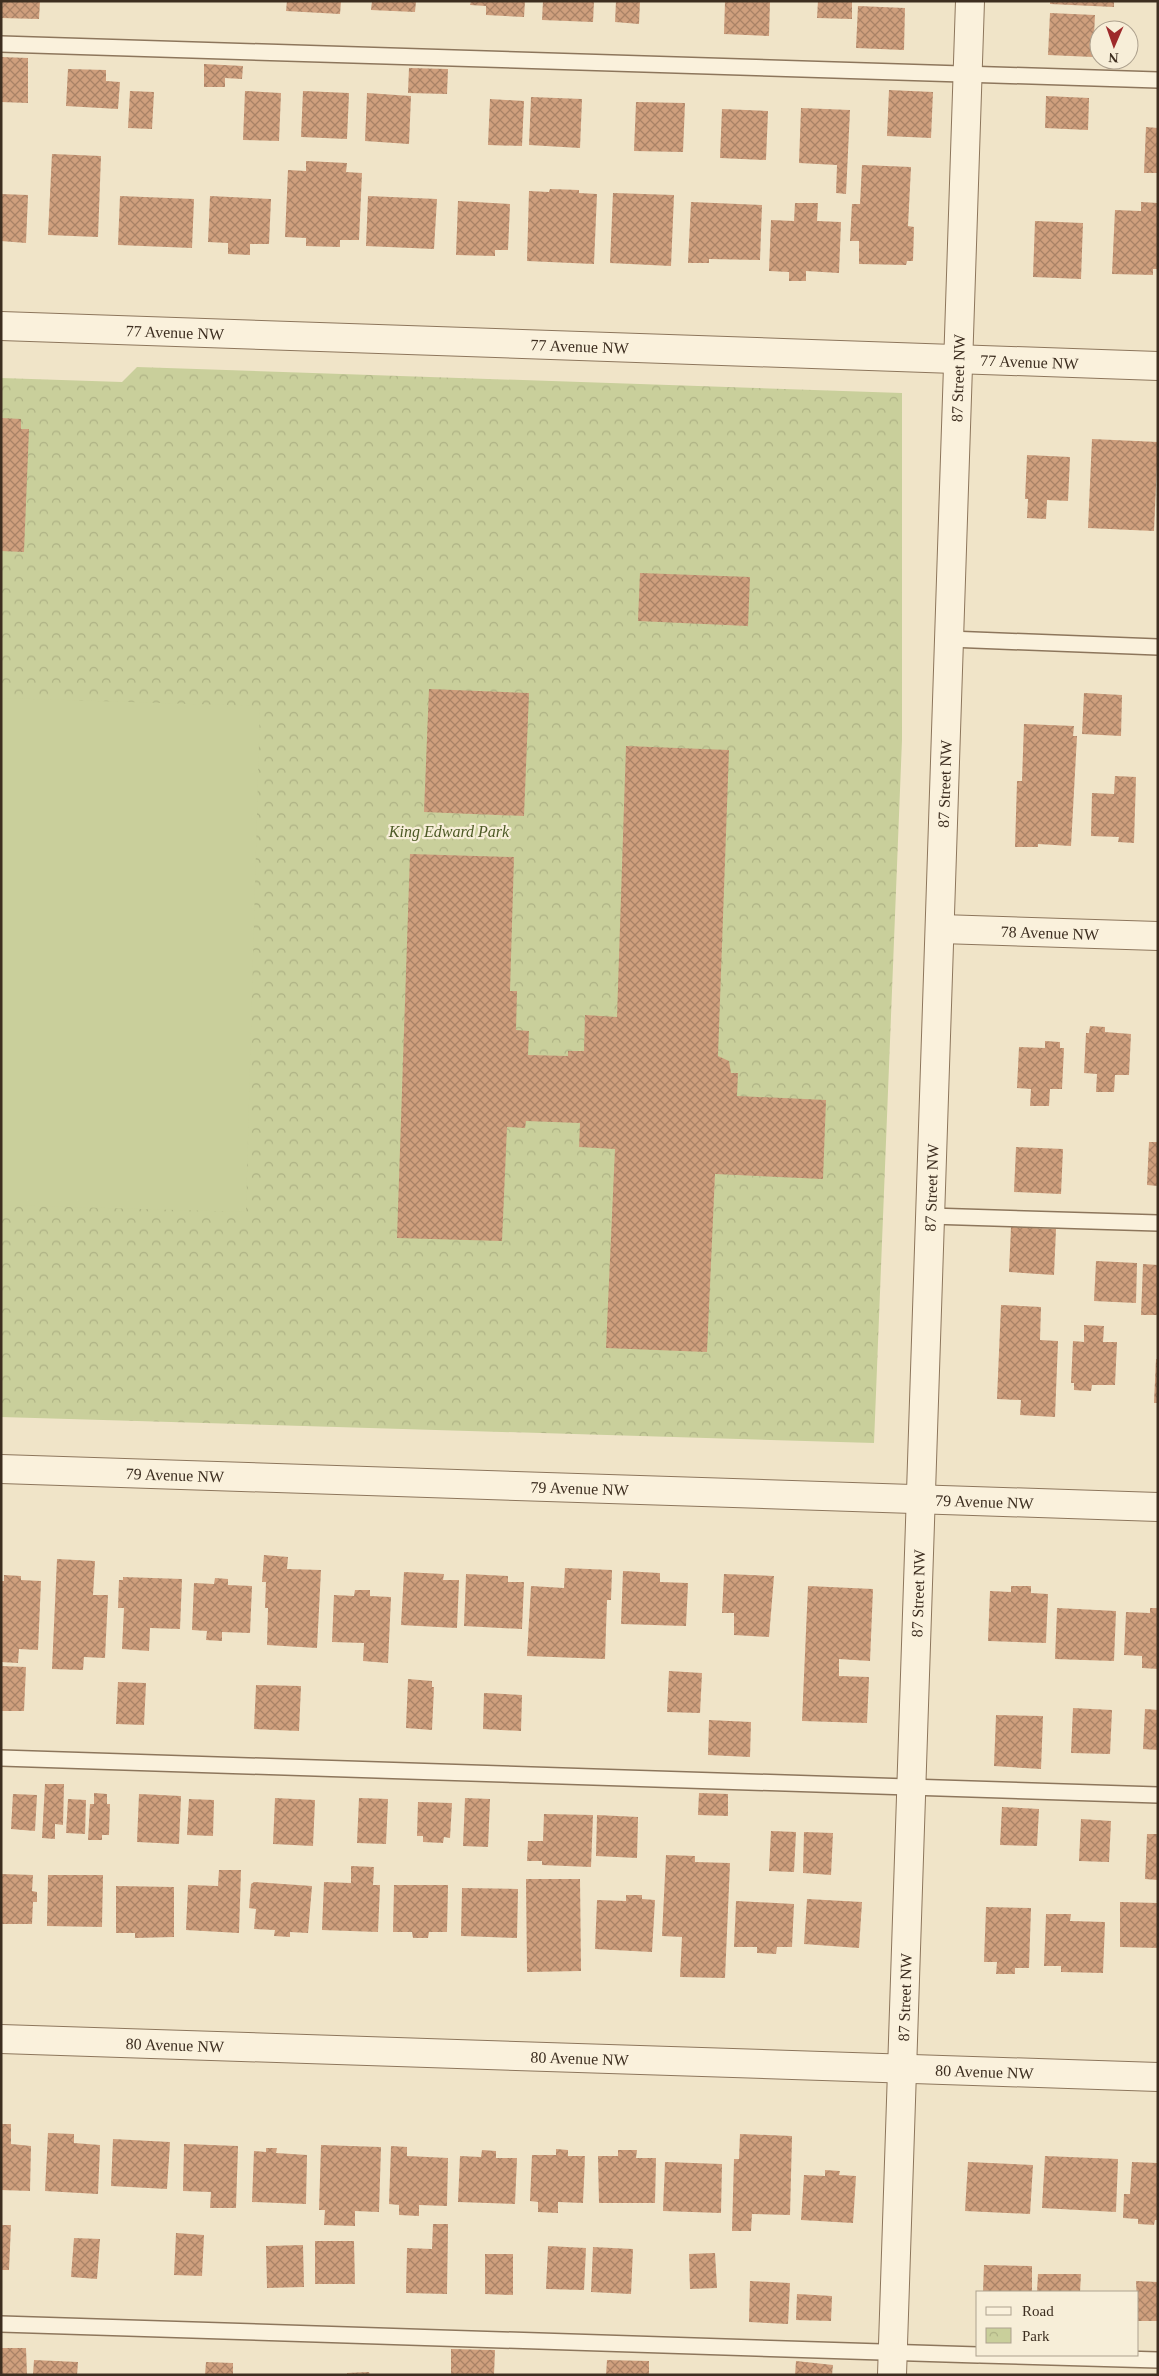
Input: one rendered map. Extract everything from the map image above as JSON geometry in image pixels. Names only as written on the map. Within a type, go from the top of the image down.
[{"type":"street","name":"87 Street NW","points":[[892,2364],[941,929],[970,1]]},
{"type":"street","name":"77 Avenue NW","points":[[1,326],[1158,366]]},
{"type":"street","name":"78 Avenue NW","points":[[941,929],[1158,936]]},
{"type":"street","name":"79 Avenue NW","points":[[1,1469],[1158,1507]]},
{"type":"street","name":"80 Avenue NW","points":[[1,2040],[1158,2077]]},
{"type":"lane","points":[[1,44],[1158,80]]},
{"type":"lane","points":[[949,640],[1158,647]]},
{"type":"lane","points":[[930,1216],[1158,1223]]},
{"type":"lane","points":[[1,1758],[1158,1795]]},
{"type":"lane","points":[[1,2324],[892,2364],[976,2355]]},
{"type":"lane","points":[[1015,2356],[1158,2360]]},
{"type":"green space","name":"King Edward Park","points":[[137,367],[902,393],[902,740],[874,1443],[1,1417],[1,378],[122,382]]},
{"type":"green space","points":[[1,698],[260,706],[246,1212],[1,1205]]},
{"type":"building","points":[[1,1],[40,1],[39,19],[1,18]]},
{"type":"building","points":[[287,1],[341,1],[340,14],[286,11]]},
{"type":"building","points":[[372,1],[416,1],[415,12],[371,10]]},
{"type":"building","points":[[471,1],[525,1],[524,17],[486,15],[486,6],[470,5]]},
{"type":"building","points":[[543,1],[594,1],[593,22],[542,20]]},
{"type":"building","points":[[616,1],[640,1],[639,24],[615,22]]},
{"type":"building","points":[[725,1],[770,1],[769,36],[724,34]]},
{"type":"building","points":[[818,1],[852,1],[852,19],[817,18]]},
{"type":"building","points":[[1050,1],[1114,1],[1114,7],[1050,4]]},
{"type":"building","points":[[858,6],[905,8],[904,50],[856,48]]},
{"type":"building","points":[[1050,13],[1095,15],[1095,20],[1089,20],[1089,57],[1048,55]]},
{"type":"building","points":[[1,57],[28,58],[28,103],[1,102]]},
{"type":"building","points":[[204,64],[243,66],[242,79],[225,78],[225,87],[204,87]]},
{"type":"building","points":[[409,68],[448,69],[447,94],[408,93]]},
{"type":"building","points":[[68,69],[106,70],[106,81],[120,82],[118,109],[66,106]]},
{"type":"building","points":[[889,90],[933,92],[931,138],[887,136]]},
{"type":"building","points":[[130,91],[154,92],[152,129],[128,128]]},
{"type":"building","points":[[245,91],[281,93],[279,141],[243,140]]},
{"type":"building","points":[[303,91],[349,93],[347,139],[301,137]]},
{"type":"building","points":[[367,93],[411,96],[409,144],[365,141]]},
{"type":"building","points":[[1046,96],[1089,98],[1088,130],[1045,128]]},
{"type":"building","points":[[531,97],[582,99],[580,148],[529,145]]},
{"type":"building","points":[[490,99],[524,101],[522,146],[488,145]]},
{"type":"building","points":[[636,102],[685,103],[683,152],[634,151]]},
{"type":"building","points":[[801,108],[850,110],[846,194],[836,193],[837,165],[799,163]]},
{"type":"building","points":[[722,109],[768,111],[766,160],[720,158]]},
{"type":"building","points":[[1146,127],[1158,128],[1158,173],[1144,173]]},
{"type":"building","points":[[52,154],[101,156],[98,237],[48,235]]},
{"type":"building","points":[[306,161],[347,163],[346,172],[362,173],[359,240],[340,240],[340,247],[306,246],[306,238],[285,237],[288,170],[306,171]]},
{"type":"building","points":[[862,165],[911,167],[908,226],[914,227],[913,261],[907,261],[906,265],[859,264],[859,241],[850,241],[852,204],[860,204]]},
{"type":"building","points":[[550,189],[579,190],[579,193],[597,194],[594,264],[527,261],[529,191],[549,192]]},
{"type":"building","points":[[613,193],[674,195],[671,266],[610,263]]},
{"type":"building","points":[[1,194],[28,195],[26,243],[1,241]]},
{"type":"building","points":[[120,196],[194,199],[192,248],[118,245]]},
{"type":"building","points":[[210,196],[271,199],[269,244],[250,244],[250,255],[228,254],[228,243],[208,242]]},
{"type":"building","points":[[368,196],[437,199],[434,249],[366,246]]},
{"type":"building","points":[[458,201],[510,204],[508,250],[495,250],[495,256],[456,255]]},
{"type":"building","points":[[691,202],[762,205],[760,260],[709,259],[709,263],[688,263]]},
{"type":"building","points":[[1141,202],[1158,203],[1158,269],[1153,269],[1153,275],[1112,274],[1115,210],[1141,211]]},
{"type":"building","points":[[795,203],[818,203],[817,221],[841,222],[839,273],[806,271],[806,281],[789,281],[789,272],[769,271],[771,220],[794,221]]},
{"type":"building","points":[[1035,221],[1083,223],[1081,279],[1033,277]]},
{"type":"building","points":[[1,418],[21,419],[21,429],[29,429],[24,552],[1,551]]},
{"type":"building","points":[[1092,439],[1158,442],[1154,531],[1088,528]]},
{"type":"building","points":[[1027,455],[1070,457],[1068,501],[1047,500],[1046,519],[1027,518],[1028,499],[1025,499]]},
{"type":"building","points":[[640,573],[750,577],[748,626],[638,621]]},
{"type":"building","points":[[429,689],[529,693],[524,816],[424,812]]},
{"type":"building","points":[[1084,693],[1122,695],[1121,736],[1082,734]]},
{"type":"building","points":[[1024,724],[1074,726],[1073,736],[1077,736],[1071,846],[1038,844],[1038,847],[1015,847],[1017,781],[1022,781]]},
{"type":"building","points":[[626,746],[729,750],[718,1056],[729,1061],[731,1073],[738,1073],[737,1096],[826,1100],[823,1179],[715,1174],[707,1352],[606,1348],[615,1149],[579,1147],[580,1123],[526,1121],[525,1128],[507,1127],[502,1241],[397,1238],[410,854],[514,857],[510,991],[517,991],[516,1030],[529,1031],[528,1055],[568,1056],[568,1051],[584,1051],[585,1015],[617,1017]]},
{"type":"building","points":[[1115,776],[1136,777],[1134,843],[1118,842],[1119,837],[1091,836],[1092,793],[1114,794]]},
{"type":"building","points":[[1090,1026],[1105,1027],[1105,1032],[1131,1034],[1129,1075],[1115,1075],[1114,1092],[1096,1092],[1097,1074],[1084,1073],[1086,1033],[1089,1033]]},
{"type":"building","points":[[1045,1041],[1060,1042],[1060,1048],[1064,1048],[1062,1089],[1050,1089],[1049,1106],[1030,1106],[1031,1089],[1017,1088],[1019,1047],[1045,1048]]},
{"type":"building","points":[[1149,1142],[1158,1142],[1158,1186],[1147,1185]]},
{"type":"building","points":[[1016,1147],[1063,1149],[1061,1194],[1014,1192]]},
{"type":"building","points":[[1011,1227],[1056,1229],[1054,1275],[1009,1272]]},
{"type":"building","points":[[1096,1261],[1137,1263],[1136,1303],[1094,1301]]},
{"type":"building","points":[[1143,1264],[1158,1265],[1158,1315],[1141,1315]]},
{"type":"building","points":[[1001,1305],[1041,1307],[1040,1340],[1058,1341],[1055,1417],[1020,1415],[1021,1400],[997,1399]]},
{"type":"building","points":[[1084,1325],[1104,1326],[1103,1342],[1117,1342],[1115,1385],[1092,1385],[1091,1391],[1074,1390],[1074,1383],[1071,1383],[1073,1341],[1084,1342]]},
{"type":"building","points":[[1156,1359],[1158,1359],[1158,1403],[1154,1403]]},
{"type":"building","points":[[264,1555],[288,1557],[287,1569],[321,1570],[317,1648],[267,1645],[268,1608],[265,1608],[266,1582],[262,1582]]},
{"type":"building","points":[[57,1559],[95,1561],[93,1595],[108,1595],[105,1658],[84,1657],[83,1670],[52,1669]]},
{"type":"building","points":[[565,1568],[612,1570],[611,1600],[607,1600],[605,1659],[527,1656],[531,1586],[564,1588]]},
{"type":"building","points":[[623,1571],[660,1573],[660,1582],[688,1583],[686,1626],[621,1624]]},
{"type":"building","points":[[404,1572],[444,1574],[443,1580],[459,1580],[457,1628],[401,1625]]},
{"type":"building","points":[[466,1574],[508,1576],[508,1582],[524,1582],[522,1629],[464,1626]]},
{"type":"building","points":[[724,1574],[774,1576],[769,1637],[734,1635],[734,1613],[722,1613]]},
{"type":"building","points":[[4,1575],[21,1576],[21,1580],[41,1581],[38,1650],[19,1649],[18,1663],[1,1662],[1,1581],[4,1581]]},
{"type":"building","points":[[123,1577],[182,1579],[180,1629],[150,1628],[149,1651],[122,1649],[124,1608],[118,1608],[119,1580],[123,1580]]},
{"type":"building","points":[[215,1578],[228,1579],[228,1585],[252,1586],[250,1633],[222,1632],[222,1641],[206,1640],[207,1631],[192,1630],[194,1583],[214,1584]]},
{"type":"building","points":[[808,1586],[873,1589],[870,1661],[839,1659],[839,1676],[869,1677],[867,1723],[802,1721]]},
{"type":"building","points":[[1011,1586],[1031,1586],[1031,1593],[1048,1594],[1046,1643],[988,1641],[990,1591],[1011,1592]]},
{"type":"building","points":[[355,1590],[370,1590],[370,1596],[391,1597],[388,1663],[363,1661],[364,1643],[332,1642],[334,1595],[354,1596]]},
{"type":"building","points":[[1057,1608],[1116,1611],[1114,1661],[1055,1659]]},
{"type":"building","points":[[1150,1608],[1158,1608],[1158,1669],[1142,1668],[1142,1656],[1124,1655],[1126,1612],[1150,1613]]},
{"type":"building","points":[[1,1666],[26,1667],[24,1711],[1,1711]]},
{"type":"building","points":[[669,1671],[702,1673],[700,1713],[667,1712]]},
{"type":"building","points":[[408,1679],[432,1681],[432,1687],[434,1687],[432,1730],[406,1728]]},
{"type":"building","points":[[118,1682],[146,1683],[144,1725],[116,1724]]},
{"type":"building","points":[[256,1685],[301,1686],[299,1731],[254,1729]]},
{"type":"building","points":[[484,1693],[522,1695],[521,1731],[483,1729]]},
{"type":"building","points":[[1073,1708],[1112,1710],[1110,1754],[1071,1753]]},
{"type":"building","points":[[1145,1709],[1158,1710],[1158,1750],[1143,1749]]},
{"type":"building","points":[[996,1715],[1043,1716],[1041,1769],[994,1766]]},
{"type":"building","points":[[709,1720],[751,1722],[750,1757],[708,1755]]},
{"type":"building","points":[[45,1784],[64,1784],[63,1825],[55,1824],[55,1839],[42,1838]]},
{"type":"building","points":[[94,1793],[107,1794],[107,1804],[110,1804],[109,1835],[102,1835],[102,1840],[88,1840],[90,1804],[94,1804]]},
{"type":"building","points":[[699,1793],[728,1794],[728,1816],[698,1815]]},
{"type":"building","points":[[13,1794],[37,1795],[35,1831],[11,1829]]},
{"type":"building","points":[[139,1794],[181,1796],[179,1844],[137,1842]]},
{"type":"building","points":[[275,1798],[315,1800],[313,1846],[273,1844]]},
{"type":"building","points":[[359,1798],[388,1799],[386,1844],[357,1843]]},
{"type":"building","points":[[465,1798],[490,1799],[488,1847],[463,1846]]},
{"type":"building","points":[[68,1799],[86,1800],[85,1834],[66,1833]]},
{"type":"building","points":[[189,1799],[214,1800],[213,1836],[187,1835]]},
{"type":"building","points":[[418,1802],[452,1803],[450,1838],[444,1837],[443,1843],[423,1842],[423,1836],[417,1836]]},
{"type":"building","points":[[1002,1807],[1039,1809],[1037,1846],[1000,1845]]},
{"type":"building","points":[[544,1814],[593,1815],[591,1867],[542,1865],[542,1861],[527,1861],[528,1841],[543,1841]]},
{"type":"building","points":[[597,1815],[638,1817],[637,1858],[596,1856]]},
{"type":"building","points":[[1081,1819],[1111,1821],[1109,1862],[1079,1861]]},
{"type":"building","points":[[771,1831],[796,1832],[794,1872],[769,1871]]},
{"type":"building","points":[[804,1832],[833,1833],[831,1875],[803,1873]]},
{"type":"building","points":[[1147,1834],[1158,1834],[1158,1880],[1145,1879]]},
{"type":"building","points":[[666,1855],[695,1856],[695,1862],[730,1863],[725,1978],[680,1977],[682,1937],[662,1936]]},
{"type":"building","points":[[351,1866],[374,1867],[373,1885],[380,1885],[378,1932],[322,1930],[324,1882],[351,1883]]},
{"type":"building","points":[[219,1870],[241,1870],[239,1933],[186,1930],[188,1885],[218,1886]]},
{"type":"building","points":[[1,1874],[33,1875],[32,1891],[37,1892],[37,1902],[33,1902],[32,1924],[1,1924]]},
{"type":"building","points":[[48,1875],[103,1875],[102,1927],[47,1926]]},
{"type":"building","points":[[526,1879],[580,1879],[581,1971],[527,1972]]},
{"type":"building","points":[[254,1882],[312,1886],[308,1933],[290,1932],[290,1937],[274,1936],[275,1930],[254,1929],[256,1909],[249,1908],[251,1884]]},
{"type":"building","points":[[394,1885],[448,1885],[447,1932],[429,1932],[428,1938],[413,1938],[412,1932],[393,1932]]},
{"type":"building","points":[[116,1886],[174,1887],[174,1937],[135,1938],[135,1933],[116,1933]]},
{"type":"building","points":[[462,1888],[518,1889],[517,1938],[461,1936]]},
{"type":"building","points":[[626,1895],[642,1895],[642,1899],[655,1900],[652,1952],[595,1949],[597,1900],[626,1901]]},
{"type":"building","points":[[807,1899],[862,1902],[859,1948],[804,1944]]},
{"type":"building","points":[[736,1901],[794,1904],[792,1947],[777,1947],[776,1954],[757,1953],[757,1947],[734,1947]]},
{"type":"building","points":[[1120,1902],[1158,1903],[1158,1948],[1120,1947]]},
{"type":"building","points":[[986,1907],[1031,1908],[1029,1968],[1015,1968],[1015,1974],[996,1974],[997,1962],[984,1962]]},
{"type":"building","points":[[1046,1914],[1071,1914],[1070,1921],[1105,1922],[1103,1973],[1061,1972],[1061,1966],[1044,1966]]},
{"type":"building","points":[[1,2124],[11,2124],[11,2144],[31,2146],[30,2191],[1,2190]]},
{"type":"building","points":[[48,2133],[74,2134],[74,2143],[100,2145],[98,2194],[45,2191]]},
{"type":"building","points":[[740,2134],[792,2136],[790,2215],[752,2214],[751,2231],[732,2231],[734,2159],[739,2159]]},
{"type":"building","points":[[113,2139],[170,2142],[167,2189],[111,2186]]},
{"type":"building","points":[[184,2144],[238,2146],[236,2208],[210,2208],[211,2192],[183,2191]]},
{"type":"building","points":[[321,2145],[381,2147],[379,2212],[355,2211],[355,2226],[324,2225],[325,2210],[319,2210]]},
{"type":"building","points":[[391,2146],[407,2147],[407,2156],[448,2158],[447,2206],[419,2205],[419,2216],[399,2215],[399,2205],[389,2204]]},
{"type":"building","points":[[266,2148],[277,2148],[276,2153],[307,2155],[306,2204],[252,2202],[254,2151],[266,2152]]},
{"type":"building","points":[[556,2149],[568,2150],[568,2156],[585,2156],[583,2203],[558,2202],[558,2213],[538,2212],[538,2202],[530,2201],[532,2155],[556,2155]]},
{"type":"building","points":[[482,2150],[496,2151],[496,2158],[517,2158],[515,2204],[458,2202],[460,2156],[481,2157]]},
{"type":"building","points":[[618,2150],[637,2150],[636,2158],[656,2158],[655,2203],[599,2203],[598,2156],[618,2156]]},
{"type":"building","points":[[1045,2156],[1118,2159],[1116,2212],[1042,2208]]},
{"type":"building","points":[[665,2162],[722,2164],[721,2213],[663,2211]]},
{"type":"building","points":[[968,2162],[1033,2165],[1030,2214],[965,2211]]},
{"type":"building","points":[[1132,2162],[1158,2163],[1158,2220],[1155,2220],[1154,2225],[1138,2224],[1138,2219],[1123,2218],[1124,2194],[1130,2194]]},
{"type":"building","points":[[825,2170],[840,2171],[839,2175],[856,2176],[853,2223],[801,2220],[804,2175],[825,2176]]},
{"type":"building","points":[[433,2224],[448,2224],[447,2294],[406,2293],[407,2248],[432,2249]]},
{"type":"building","points":[[1,2225],[11,2225],[9,2270],[1,2270]]},
{"type":"building","points":[[176,2233],[204,2235],[202,2276],[174,2275]]},
{"type":"building","points":[[74,2238],[100,2239],[97,2279],[71,2277]]},
{"type":"building","points":[[315,2241],[354,2241],[355,2284],[315,2284]]},
{"type":"building","points":[[303,2245],[304,2287],[267,2288],[266,2246]]},
{"type":"building","points":[[548,2246],[586,2248],[584,2290],[546,2289]]},
{"type":"building","points":[[593,2247],[633,2249],[631,2294],[591,2292]]},
{"type":"building","points":[[715,2253],[717,2288],[690,2289],[689,2254]]},
{"type":"building","points":[[485,2254],[513,2254],[513,2295],[485,2294]]},
{"type":"building","points":[[984,2265],[1032,2266],[1032,2291],[983,2291]]},
{"type":"building","points":[[1038,2274],[1081,2274],[1080,2291],[1037,2291]]},
{"type":"building","points":[[750,2281],[790,2283],[788,2324],[749,2322]]},
{"type":"building","points":[[1136,2281],[1158,2282],[1158,2321],[1139,2321],[1139,2291],[1136,2291]]},
{"type":"building","points":[[797,2294],[832,2296],[831,2321],[796,2320]]},
{"type":"building","points":[[1,2348],[26,2348],[27,2375],[1,2375]]},
{"type":"building","points":[[451,2349],[495,2350],[494,2375],[451,2375]]},
{"type":"building","points":[[34,2360],[78,2362],[77,2375],[33,2375]]},
{"type":"building","points":[[607,2360],[649,2361],[649,2375],[606,2375]]},
{"type":"building","points":[[796,2361],[833,2365],[832,2375],[795,2375]]},
{"type":"building","points":[[206,2362],[233,2363],[233,2375],[205,2375]]},
{"type":"building","points":[[369,2372],[370,2375],[347,2375],[347,2373]]}]
